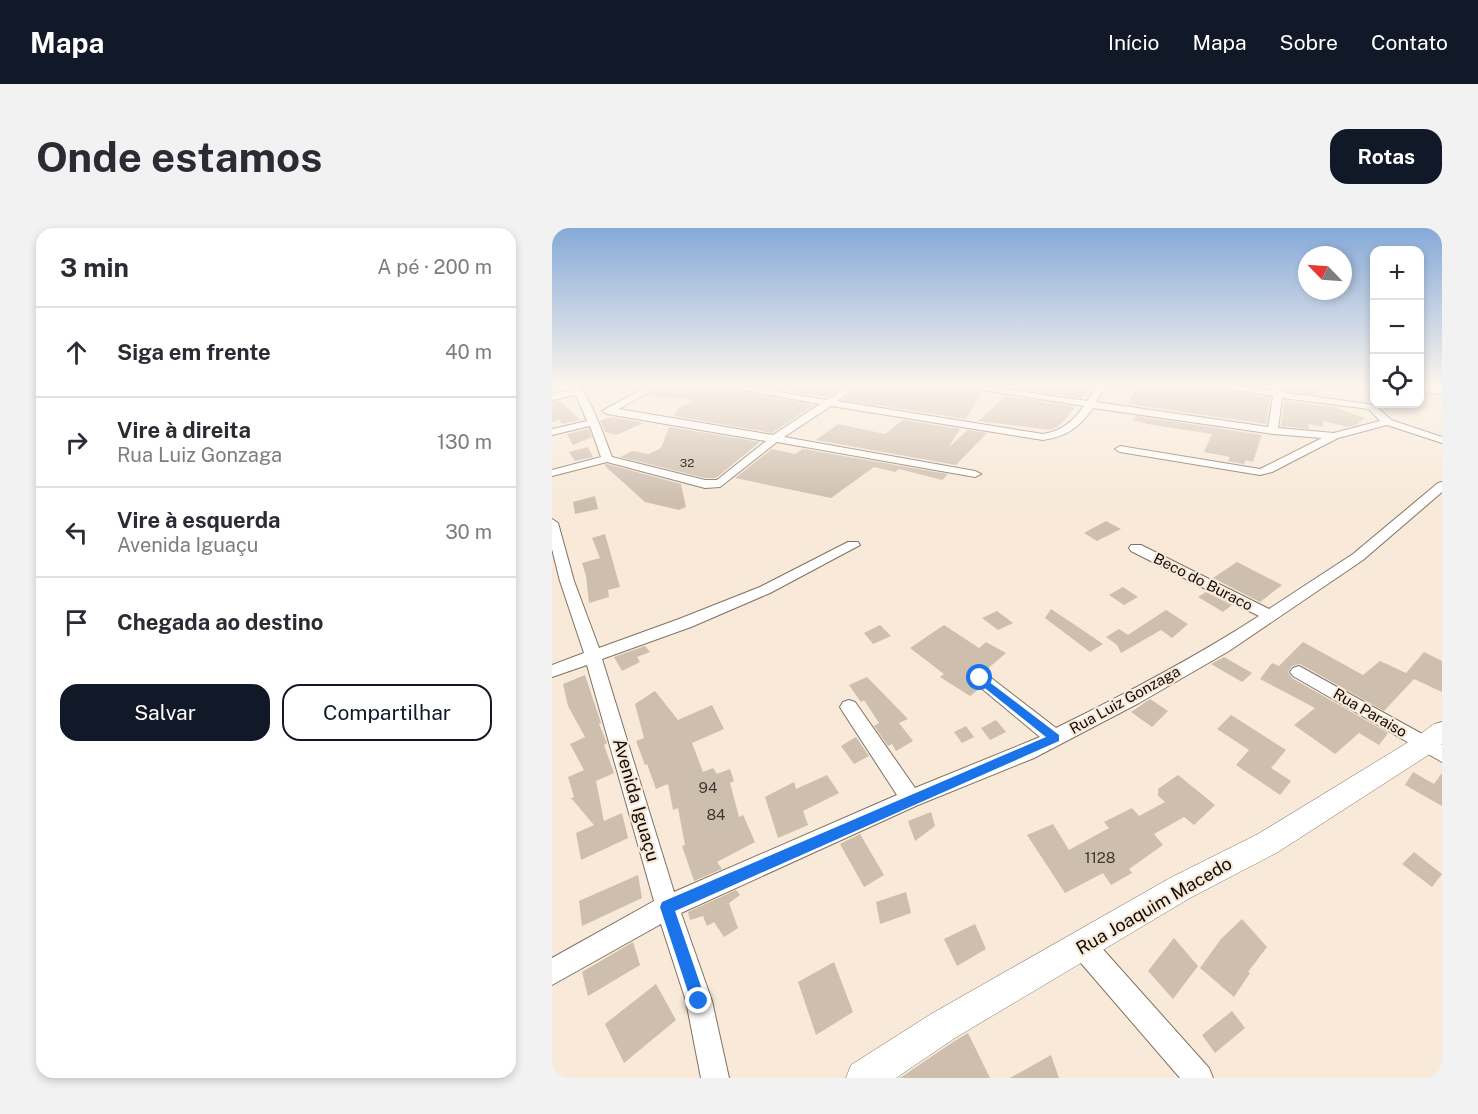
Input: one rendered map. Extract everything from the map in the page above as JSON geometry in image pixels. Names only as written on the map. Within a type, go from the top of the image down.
[{"type":"street","points":[[552,432],[576,425]]},
{"type":"street","points":[[593,425],[607,459]]},
{"type":"street","points":[[693,425],[975,474]]},
{"type":"street","points":[[552,473],[607,459],[705,484],[716,484],[797,425]]},
{"type":"street","points":[[968,425],[1043,437],[1060,435],[1073,425]]},
{"type":"street","points":[[1228,425],[1334,436]]},
{"type":"street","points":[[1273,431],[1274,425]]},
{"type":"street","points":[[1120,449],[1260,472],[1334,436],[1377,425]]},
{"type":"street","points":[[1395,425],[1442,440]]},
{"type":"street","name":"Rua Luiz Gonzaga","points":[[552,972],[667,907],[911,799],[1028,752],[1223,647],[1358,557],[1442,486]]},
{"type":"street","name":"Avenida Iguaçu","points":[[552,523],[560,584],[593,655],[667,907],[699,1001],[715,1078]]},
{"type":"street","points":[[552,671],[686,623],[765,590],[853,545]]},
{"type":"street","name":"Beco do Buraco","points":[[1136,548],[1271,616]]},
{"type":"street","name":"Rua Paraiso","points":[[1299,672],[1436,743]]},
{"type":"street","points":[[980,678],[1055,738]]},
{"type":"street","points":[[849,707],[911,799]]},
{"type":"street","name":"Rua Joaquim Macedo","points":[[864,1078],[943,1026],[1180,888],[1268,843],[1436,743]]},
{"type":"street","points":[[1083,946],[1200,1078]]},
{"type":"building","points":[[602,425],[639,425],[617,435],[605,432]]},
{"type":"building","points":[[724,425],[784,425],[772,433]]},
{"type":"building","points":[[837,425],[885,434],[897,425],[933,425],[960,429],[948,448],[968,430],[987,433],[956,465],[816,440]]},
{"type":"building","points":[[1007,425],[1060,425],[1050,430]]},
{"type":"building","points":[[1151,425],[1193,425],[1262,435],[1253,462],[1246,460],[1244,464],[1228,461],[1230,457],[1204,452],[1212,434]]},
{"type":"building","points":[[1308,425],[1309,429],[1281,426]]},
{"type":"building","points":[[669,427],[760,442],[716,478],[705,478],[620,457],[632,451],[649,454],[661,448]]},
{"type":"building","points":[[589,429],[592,437],[573,445],[567,434]]},
{"type":"building","points":[[588,447],[593,457],[575,461],[569,452]]},
{"type":"building","points":[[772,449],[795,454],[803,449],[948,474],[942,480],[899,469],[895,472],[874,467],[831,498],[735,478]]},
{"type":"building","points":[[604,465],[681,484],[686,507],[679,510],[645,502]]},
{"type":"building","points":[[595,496],[598,509],[575,514],[573,502]]},
{"type":"building","points":[[1106,521],[1121,529],[1097,541],[1084,533]]},
{"type":"building","points":[[605,534],[620,587],[608,590],[609,597],[589,603],[582,563],[600,558],[592,538]]},
{"type":"building","points":[[1237,562],[1282,585],[1260,602],[1213,578]]},
{"type":"building","points":[[1123,587],[1138,597],[1124,605],[1109,595]]},
{"type":"building","points":[[1206,592],[1232,605],[1223,612],[1198,597]]},
{"type":"building","points":[[1051,609],[1103,644],[1090,652],[1045,618]]},
{"type":"building","points":[[1166,610],[1188,624],[1172,638],[1161,630],[1121,653],[1117,645],[1106,637],[1119,629],[1128,635]]},
{"type":"building","points":[[997,611],[1013,623],[998,630],[982,618]]},
{"type":"building","points":[[880,625],[891,636],[873,644],[864,633]]},
{"type":"building","points":[[944,625],[979,648],[986,642],[1006,653],[985,671],[979,670],[972,673],[969,679],[979,689],[970,696],[940,677],[944,674],[910,648]]},
{"type":"building","points":[[1303,642],[1363,675],[1380,661],[1406,673],[1424,652],[1442,661],[1442,692],[1414,679],[1384,711],[1300,664],[1292,666],[1288,672],[1292,678],[1388,733],[1379,745],[1359,733],[1335,754],[1294,725],[1315,708],[1260,679],[1272,663],[1279,666]]},
{"type":"building","points":[[645,646],[650,652],[637,657],[640,662],[622,671],[614,657]]},
{"type":"building","points":[[1224,657],[1252,673],[1242,682],[1211,664]]},
{"type":"building","points":[[585,675],[607,743],[604,745],[614,773],[596,781],[604,821],[622,813],[628,838],[581,860],[576,833],[594,825],[571,798],[574,797],[568,777],[584,770],[570,744],[585,737],[568,706],[563,684]]},
{"type":"building","points":[[867,677],[908,719],[899,723],[913,741],[896,751],[892,744],[888,746],[874,726],[879,723],[864,700],[861,702],[849,685]]},
{"type":"building","points":[[655,691],[678,720],[712,705],[724,729],[692,743],[703,772],[713,768],[717,774],[730,769],[734,781],[730,783],[739,817],[743,815],[755,842],[717,862],[722,869],[694,881],[682,846],[685,845],[678,808],[673,810],[668,784],[656,789],[636,741],[644,738],[635,704]]},
{"type":"building","points":[[1150,699],[1168,711],[1152,727],[1131,712]]},
{"type":"building","points":[[1231,715],[1286,750],[1271,768],[1291,781],[1280,795],[1236,765],[1249,750],[1217,729]]},
{"type":"building","points":[[996,720],[1006,732],[990,740],[981,728]]},
{"type":"building","points":[[966,726],[974,737],[962,743],[954,732]]},
{"type":"building","points":[[856,737],[869,756],[854,764],[841,746]]},
{"type":"building","points":[[1413,772],[1434,784],[1442,773],[1442,806],[1405,785]]},
{"type":"building","points":[[827,775],[839,793],[803,811],[808,825],[778,838],[765,797],[794,782],[796,789]]},
{"type":"building","points":[[1178,775],[1215,805],[1194,825],[1184,817],[1154,834],[1163,845],[1129,869],[1132,873],[1111,885],[1103,873],[1065,893],[1027,835],[1053,824],[1069,850],[1109,828],[1104,822],[1132,808],[1139,816],[1165,802],[1158,796],[1158,789]]},
{"type":"building","points":[[931,812],[935,826],[915,841],[908,821]]},
{"type":"building","points":[[860,834],[884,875],[864,887],[840,844]]},
{"type":"building","points":[[1414,852],[1442,874],[1432,887],[1402,864]]},
{"type":"building","points":[[638,875],[642,898],[582,926],[579,901]]},
{"type":"building","points":[[736,890],[740,895],[729,903],[738,928],[724,937],[714,922],[707,926],[703,916],[690,920],[688,912]]},
{"type":"building","points":[[906,892],[911,913],[880,924],[876,902]]},
{"type":"building","points":[[1242,919],[1267,947],[1248,972],[1250,973],[1234,997],[1200,968],[1221,939]]},
{"type":"building","points":[[975,924],[986,949],[957,966],[944,939]]},
{"type":"building","points":[[1174,938],[1198,966],[1173,999],[1148,971]]},
{"type":"building","points":[[633,942],[640,965],[588,996],[582,972]]},
{"type":"building","points":[[834,962],[853,1012],[816,1035],[798,982]]},
{"type":"building","points":[[656,984],[676,1020],[624,1063],[605,1024]]},
{"type":"building","points":[[1232,1011],[1245,1028],[1215,1053],[1202,1035]]},
{"type":"building","points":[[968,1033],[990,1078],[900,1078],[953,1042]]},
{"type":"building","points":[[1051,1055],[1059,1078],[1010,1078]]},
{"type":"route","points":[[699,1001],[667,907],[911,799],[1028,752],[1055,738],[980,678]]}]
